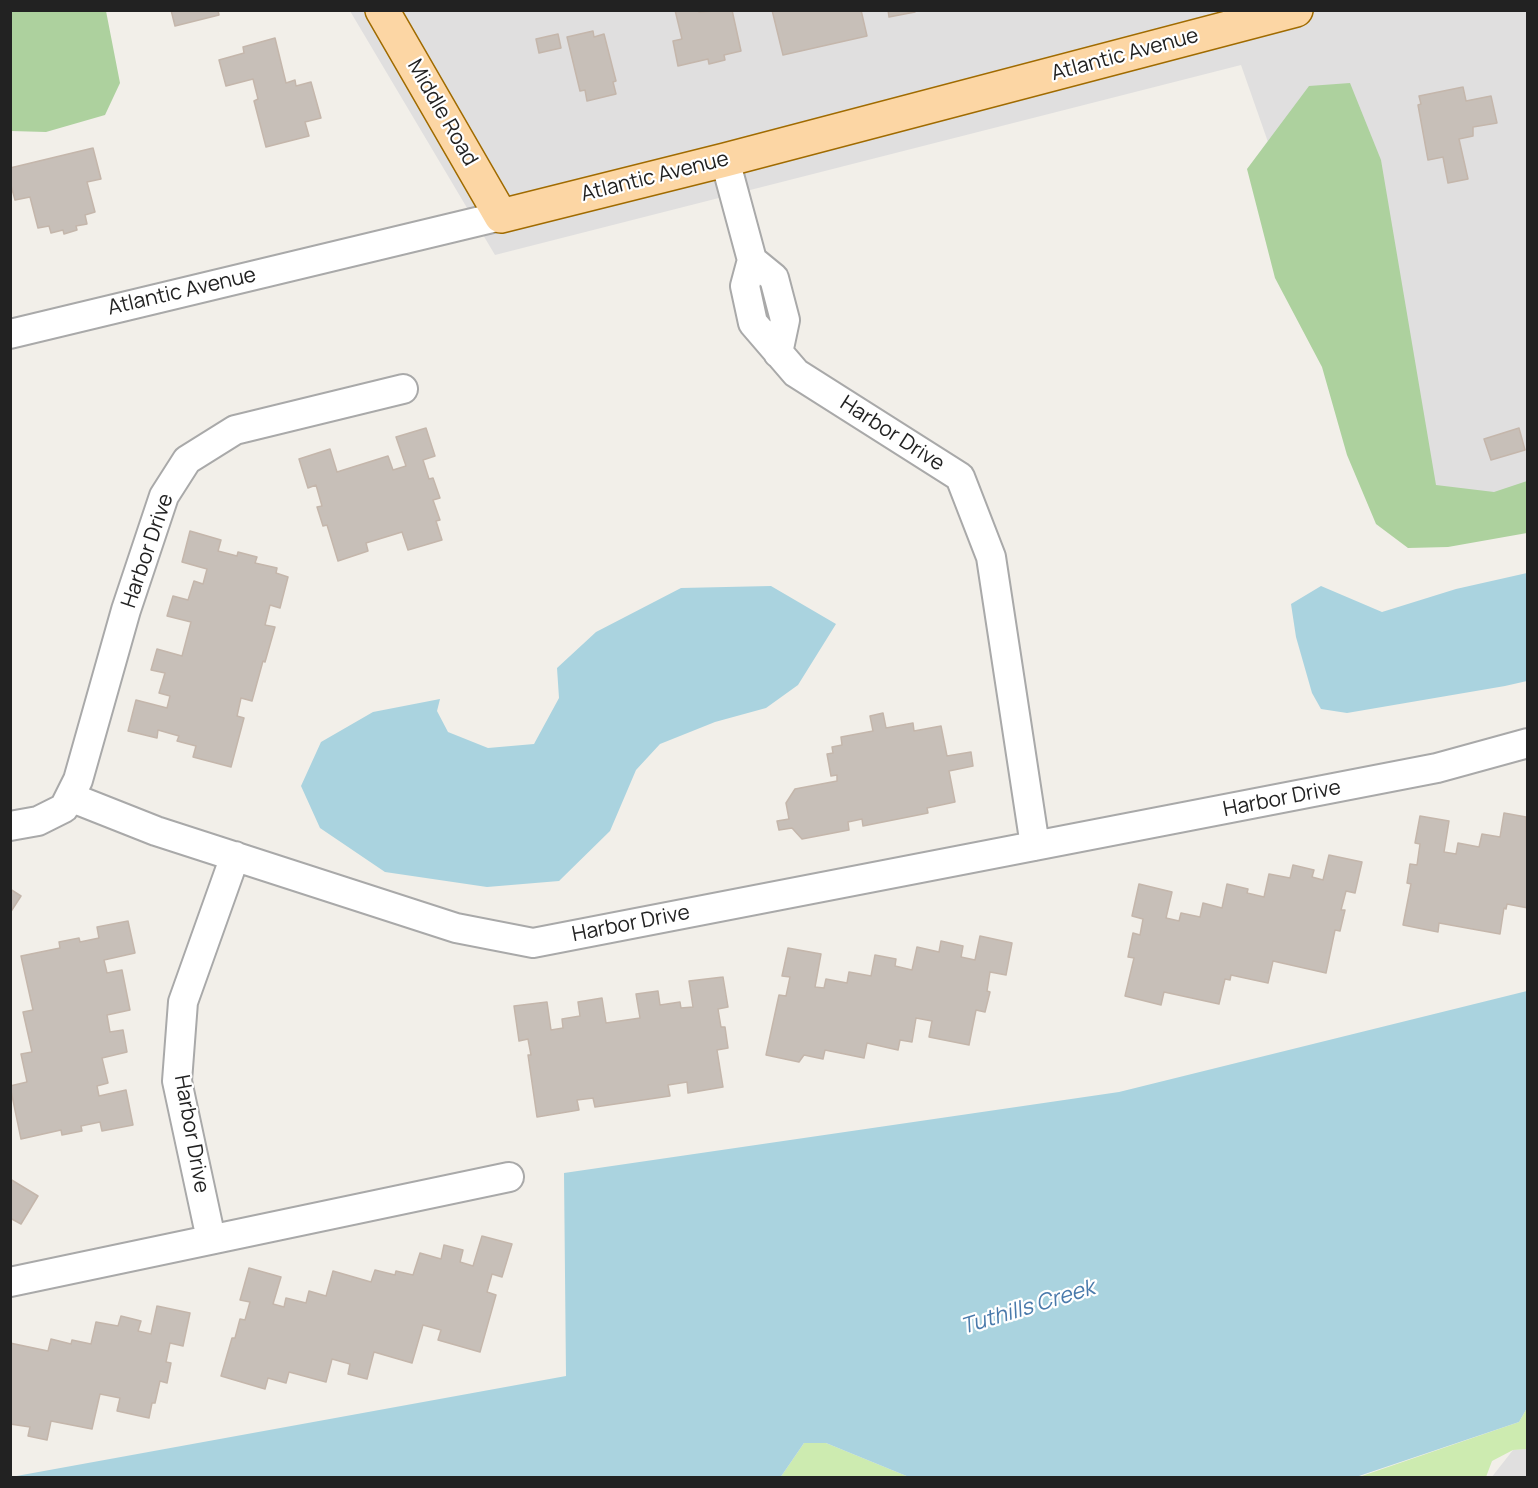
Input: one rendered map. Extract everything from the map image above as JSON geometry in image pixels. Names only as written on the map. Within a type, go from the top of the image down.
[{"type":"main road","name":"Middle Road","points":[[382,10],[501,216]]},
{"type":"main road","name":"Atlantic Avenue","points":[[501,216],[725,160],[1296,10]]},
{"type":"street","name":"Harbor Drive","points":[[725,160],[753,260],[745,286],[753,323],[796,372],[960,477],[991,557],[1035,846]]},
{"type":"street","name":"Atlantic Avenue","points":[[10,334],[501,216]]},
{"type":"street","name":"Harbor Drive","points":[[10,826],[38,821],[64,808],[70,797],[78,780],[126,610],[164,496],[187,460],[235,430],[403,389]]},
{"type":"street","name":"Harbor Drive","points":[[70,797],[156,831],[456,928],[533,943],[1437,768],[1527,743]]},
{"type":"street","name":"Harbor Drive","points":[[211,1239],[177,1081],[183,1002],[235,856]]},
{"type":"street","points":[[10,1282],[509,1177]]},
{"type":"shaded area","points":[[350,11],[1527,11],[1527,523],[1406,536],[1241,65],[495,255]]},
{"type":"shaded area","points":[[1527,1449],[1527,1477],[1491,1478],[1513,1450]]},
{"type":"green space","points":[[11,10],[106,11],[120,83],[105,115],[46,132],[11,131]]},
{"type":"green space","points":[[1350,83],[1381,160],[1436,485],[1494,492],[1527,481],[1527,533],[1448,547],[1408,548],[1376,524],[1347,455],[1322,367],[1275,278],[1247,169],[1309,86]]},
{"type":"green space","points":[[1527,1408],[1527,1449],[1513,1450],[1492,1461],[1486,1477],[1356,1478],[1519,1422]]},
{"type":"green space","points":[[804,1443],[826,1443],[909,1477],[780,1478]]},
{"type":"water","points":[[1527,573],[1527,681],[1347,713],[1321,709],[1312,693],[1296,637],[1291,604],[1321,586],[1382,612],[1456,589]]},
{"type":"water","points":[[771,586],[836,624],[798,685],[766,708],[715,722],[660,744],[636,770],[610,831],[559,881],[487,887],[385,872],[320,828],[301,786],[321,742],[373,712],[440,699],[437,711],[448,732],[488,748],[534,744],[559,698],[557,668],[596,632],[681,588]]},
{"type":"water","name":"Tuthills Creek","points":[[1527,991],[1527,1408],[1519,1422],[1356,1477],[909,1477],[826,1443],[804,1443],[780,1478],[11,1477],[566,1376],[564,1173],[1119,1092]]},
{"type":"building","points":[[171,10],[218,10],[219,15],[175,26]]},
{"type":"building","points":[[675,10],[699,10],[699,12],[732,10],[741,51],[724,55],[725,60],[709,64],[708,59],[678,66],[673,41],[682,39]]},
{"type":"building","points":[[772,10],[861,10],[867,36],[783,55]]},
{"type":"building","points":[[888,10],[915,10],[915,12],[889,17]]},
{"type":"building","points":[[593,31],[594,37],[604,34],[616,81],[613,82],[616,94],[587,101],[585,90],[580,91],[567,37]]},
{"type":"building","points":[[558,34],[561,48],[539,53],[536,39]]},
{"type":"building","points":[[275,38],[286,83],[295,80],[296,86],[311,82],[321,118],[305,122],[309,136],[266,147],[254,101],[258,99],[253,79],[226,86],[219,60],[244,53],[243,47]]},
{"type":"building","points":[[1463,87],[1466,101],[1491,96],[1497,123],[1473,127],[1473,136],[1459,139],[1468,179],[1448,183],[1443,157],[1428,160],[1418,105],[1421,104],[1419,96]]},
{"type":"building","points":[[93,148],[101,179],[87,182],[95,212],[85,215],[87,224],[76,226],[77,230],[64,234],[63,230],[51,233],[49,226],[38,228],[30,197],[15,200],[10,182],[10,168]]},
{"type":"building","points":[[768,290],[772,306],[757,309],[754,294]]},
{"type":"building","points":[[426,428],[435,456],[423,460],[429,479],[433,478],[440,498],[433,500],[440,520],[436,521],[442,540],[408,550],[402,532],[366,543],[368,551],[338,561],[327,525],[323,526],[317,507],[322,506],[316,485],[308,488],[299,459],[330,449],[337,472],[388,456],[393,470],[406,466],[396,437]]},
{"type":"building","points":[[1519,428],[1525,450],[1491,460],[1484,439]]},
{"type":"building","points":[[190,531],[221,540],[218,551],[237,556],[238,552],[257,557],[255,563],[277,568],[276,573],[288,577],[280,608],[270,605],[265,625],[275,627],[252,701],[241,698],[237,716],[244,718],[231,767],[193,757],[196,746],[177,741],[179,736],[158,730],[157,738],[128,731],[136,700],[167,708],[170,696],[159,693],[165,673],[151,670],[157,649],[182,656],[191,622],[167,616],[173,596],[188,600],[194,581],[203,584],[207,569],[182,562]]},
{"type":"building","points":[[883,713],[886,728],[913,723],[914,731],[941,726],[947,756],[971,752],[973,766],[949,771],[955,802],[927,808],[928,813],[863,826],[862,819],[848,822],[849,830],[802,839],[792,828],[779,830],[777,821],[789,819],[786,803],[795,789],[837,781],[837,775],[831,776],[827,754],[833,753],[832,747],[842,745],[841,737],[873,731],[870,716]]},
{"type":"building","points":[[1504,813],[1526,817],[1528,908],[1507,904],[1506,909],[1504,908],[1500,934],[1439,923],[1438,932],[1403,925],[1411,884],[1407,883],[1410,864],[1417,865],[1420,844],[1415,843],[1420,816],[1449,821],[1444,852],[1456,854],[1458,843],[1479,847],[1482,834],[1500,837]]},
{"type":"building","points":[[1329,855],[1362,862],[1355,893],[1346,891],[1341,910],[1345,910],[1340,931],[1335,930],[1326,973],[1273,961],[1268,983],[1231,975],[1230,980],[1225,979],[1219,1004],[1164,992],[1161,1005],[1125,996],[1134,958],[1128,957],[1133,933],[1140,935],[1143,919],[1132,916],[1139,884],[1172,892],[1166,918],[1179,921],[1181,913],[1200,917],[1203,903],[1222,908],[1227,884],[1248,889],[1247,893],[1264,897],[1269,874],[1290,878],[1293,865],[1314,870],[1312,877],[1323,880]]},
{"type":"building","points":[[10,889],[21,896],[10,913]]},
{"type":"building","points":[[128,921],[135,953],[104,960],[107,973],[122,970],[130,1010],[107,1015],[110,1032],[123,1030],[127,1052],[102,1058],[108,1083],[97,1086],[99,1096],[126,1090],[133,1125],[102,1131],[100,1122],[81,1126],[82,1131],[62,1135],[61,1130],[21,1139],[10,1086],[27,1082],[21,1054],[32,1052],[23,1012],[33,1010],[21,956],[60,948],[59,942],[79,938],[80,942],[99,938],[97,927]]},
{"type":"building","points":[[980,936],[1012,943],[1006,975],[990,972],[987,991],[990,992],[985,1012],[976,1010],[969,1045],[929,1037],[932,1021],[916,1018],[912,1042],[900,1040],[898,1050],[867,1043],[864,1058],[825,1050],[823,1059],[804,1055],[799,1062],[766,1055],[779,995],[786,996],[790,977],[782,976],[788,948],[821,954],[815,987],[824,988],[826,979],[847,983],[849,972],[871,976],[875,955],[896,959],[895,966],[912,970],[917,947],[939,952],[941,941],[963,946],[961,957],[975,960]]},
{"type":"building","points":[[723,977],[728,1007],[718,1009],[721,1027],[725,1027],[728,1048],[717,1050],[723,1087],[688,1093],[687,1082],[668,1085],[670,1096],[595,1107],[593,1098],[577,1100],[579,1110],[537,1117],[528,1055],[531,1055],[528,1039],[519,1041],[514,1006],[547,1002],[551,1030],[563,1028],[562,1019],[580,1016],[578,1002],[602,998],[606,1023],[640,1018],[636,994],[658,991],[660,1005],[680,1002],[681,1008],[693,1007],[689,981]]},
{"type":"building","points":[[10,1179],[38,1196],[21,1224],[10,1218]]},
{"type":"building","points":[[482,1236],[512,1244],[502,1277],[492,1274],[487,1292],[496,1295],[480,1352],[438,1340],[441,1330],[423,1325],[412,1363],[374,1352],[367,1379],[348,1374],[350,1364],[332,1359],[326,1382],[289,1372],[286,1383],[268,1378],[265,1389],[221,1376],[232,1338],[235,1338],[240,1319],[245,1320],[250,1302],[240,1300],[249,1268],[281,1277],[273,1304],[284,1307],[286,1298],[306,1303],[309,1291],[326,1296],[333,1271],[371,1282],[375,1270],[395,1275],[396,1271],[413,1275],[420,1253],[441,1259],[444,1245],[463,1250],[460,1262],[473,1266]]},
{"type":"building","points":[[157,1306],[190,1313],[183,1346],[170,1343],[166,1362],[171,1363],[167,1383],[160,1381],[149,1418],[117,1411],[120,1398],[100,1394],[92,1429],[51,1421],[47,1440],[28,1436],[30,1427],[10,1424],[10,1343],[48,1351],[51,1339],[71,1344],[72,1340],[91,1344],[96,1322],[118,1326],[121,1316],[141,1321],[138,1331],[151,1334]]}]
